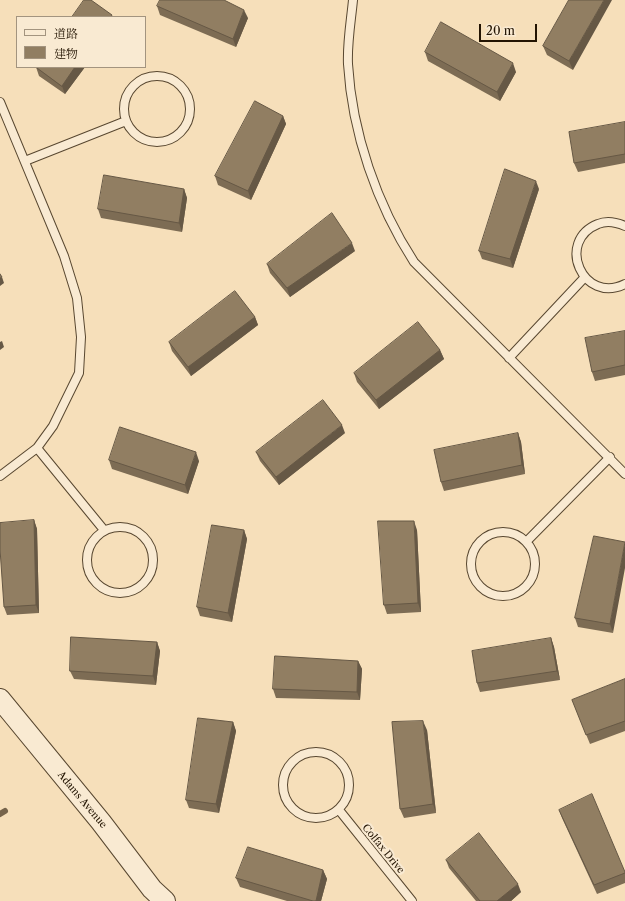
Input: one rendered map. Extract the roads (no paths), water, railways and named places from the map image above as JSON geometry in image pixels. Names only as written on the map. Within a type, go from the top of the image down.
[{"type":"street","name":"Adams Avenue","points":[[0,699],[101,822],[152,889],[165,901]]},
{"type":"lane","points":[[353,0],[349,33],[348,63],[352,101],[360,138],[371,172],[398,237],[414,262],[610,457],[625,474]]},
{"type":"lane","points":[[149,76],[162,76],[174,81],[186,93],[190,110],[186,124],[179,133],[167,140],[157,142],[144,140],[134,133],[126,121],[124,105],[128,92],[137,82],[149,76]]},
{"type":"lane","points":[[0,102],[64,256],[77,298],[81,337],[79,373],[53,426],[37,448],[0,476]]},
{"type":"lane","points":[[25,161],[126,121]]},
{"type":"lane","points":[[625,226],[618,222],[604,222],[591,227],[582,236],[576,250],[576,261],[585,278],[595,285],[607,288],[625,284]]},
{"type":"lane","points":[[509,358],[585,278]]},
{"type":"lane","points":[[37,448],[104,530]]},
{"type":"lane","points":[[527,541],[610,457]]},
{"type":"lane","points":[[120,526],[136,531],[146,540],[153,554],[150,572],[144,583],[133,590],[120,593],[109,591],[97,584],[90,573],[87,558],[92,542],[104,530],[120,526]]},
{"type":"lane","points":[[502,531],[515,533],[527,541],[534,554],[535,567],[532,579],[522,590],[512,595],[498,596],[489,593],[481,587],[475,579],[471,565],[473,553],[479,542],[488,535],[502,531]]},
{"type":"lane","points":[[313,751],[329,753],[340,762],[348,774],[349,791],[345,802],[339,810],[321,818],[306,817],[294,811],[287,802],[283,790],[284,775],[290,764],[299,756],[313,751]]},
{"type":"lane","name":"Colfax Drive","points":[[339,810],[412,901]]},
{"type":"waterway","points":[[0,814],[5,811]]}]
